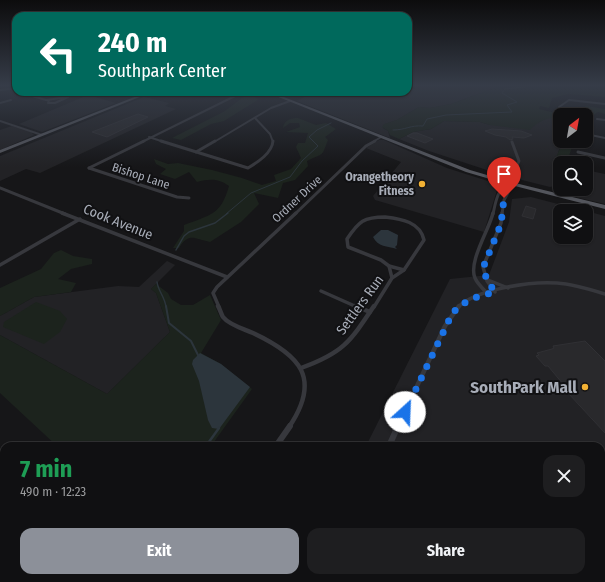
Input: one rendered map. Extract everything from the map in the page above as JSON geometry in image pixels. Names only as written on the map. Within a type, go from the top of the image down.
[{"type":"main road","points":[[0,152],[97,113]]},
{"type":"main road","points":[[321,113],[468,171],[605,207]]},
{"type":"street","points":[[149,137],[199,113]]},
{"type":"street","points":[[196,152],[265,113]]},
{"type":"street","points":[[149,137],[248,168],[265,155],[273,144],[273,138],[258,124],[255,118]]},
{"type":"street","points":[[597,119],[605,120]]},
{"type":"street","points":[[0,121],[42,135]]},
{"type":"street","points":[[593,135],[605,138]]},
{"type":"street","name":"Bishop Lane","points":[[149,137],[89,168],[177,197],[188,198]]},
{"type":"street","name":"Ordner Drive","points":[[301,368],[296,360],[282,349],[223,317],[213,293],[366,146],[381,137]]},
{"type":"street","points":[[495,292],[486,279],[483,270],[501,224],[504,201],[510,189],[509,183],[519,161],[512,142]]},
{"type":"street","points":[[578,152],[605,158]]},
{"type":"street","points":[[487,294],[475,278],[473,264],[490,225],[497,196],[502,187],[509,183]]},
{"type":"street","name":"Cook Avenue","points":[[0,188],[227,278]]},
{"type":"street","name":"Settlers Run","points":[[301,368],[323,360],[339,351],[357,332],[392,278],[404,270],[424,240],[421,230],[412,224],[389,216],[375,216],[362,221],[347,239],[348,247],[381,260],[389,266]]},
{"type":"street","points":[[0,265],[80,219]]},
{"type":"street","points":[[392,278],[389,266],[404,270]]},
{"type":"street","points":[[486,279],[497,285],[510,288]]},
{"type":"street","points":[[391,442],[449,319],[461,305],[487,294],[538,283],[579,286],[605,294]]},
{"type":"street","points":[[321,291],[370,312]]},
{"type":"street","points":[[279,442],[301,407],[305,397],[305,382],[301,368]]},
{"type":"shaded area","points":[[45,113],[90,113],[42,132],[19,124]]},
{"type":"shaded area","points":[[105,113],[167,113],[40,173],[26,169],[0,181],[0,156]]},
{"type":"shaded area","points":[[221,113],[236,113],[224,121],[211,124],[181,140],[172,138]]},
{"type":"shaded area","points":[[328,113],[409,113],[397,120],[385,124],[383,128],[388,131],[390,138]]},
{"type":"shaded area","points":[[409,113],[553,113],[553,118],[544,120],[530,130],[490,125],[480,122],[444,121],[431,129],[413,132],[399,139],[390,135],[388,131],[382,127],[384,124],[397,120]]},
{"type":"shaded area","points":[[549,117],[553,117],[553,148],[560,148],[557,156],[553,156],[553,186],[550,187],[502,175],[429,151],[399,139],[413,132],[431,129],[444,121],[480,122],[490,125],[537,123]]},
{"type":"shaded area","points":[[298,118],[316,125],[326,123],[336,129],[325,137],[328,140],[322,154],[307,161],[308,166],[295,180],[283,183],[278,198],[254,193],[259,204],[241,222],[210,242],[196,238],[189,238],[179,248],[173,248],[184,231],[184,225],[213,213],[222,203],[229,186],[225,183],[213,180],[197,182],[189,172],[175,179],[160,174],[166,169],[156,164],[154,159],[168,164],[178,163],[212,170],[262,185],[276,181],[274,175],[291,169],[301,158],[296,147],[298,143],[305,143],[308,133],[286,132],[300,127],[299,123],[290,123],[283,128],[288,120]]},
{"type":"shaded area","points":[[12,126],[31,132],[34,135],[0,150],[0,130]]},
{"type":"shaded area","points":[[379,140],[384,140],[447,168],[494,183],[498,187],[484,232],[375,200],[373,196],[401,162],[366,148]]},
{"type":"shaded area","points":[[560,148],[572,148],[569,156],[557,156]]},
{"type":"shaded area","points":[[593,171],[605,174],[605,204],[571,196],[593,196]]},
{"type":"shaded area","points":[[531,197],[558,204],[553,204],[553,244],[593,244],[593,213],[605,216],[605,442],[368,442],[450,279],[489,275],[509,222],[512,199]]},
{"type":"shaded area","points":[[381,230],[388,230],[398,235],[397,245],[395,247],[397,249],[377,243],[373,237]]},
{"type":"shaded area","points":[[61,250],[73,256],[92,259],[92,264],[71,269],[58,279],[76,283],[71,292],[34,297],[0,316],[0,288],[41,269],[54,253]]},
{"type":"shaded area","points":[[167,261],[175,265],[151,289],[156,293],[170,332],[107,394],[0,335],[0,316],[34,297],[118,286],[139,287]]},
{"type":"shaded area","points":[[156,284],[168,293],[171,299],[181,305],[193,305],[210,295],[221,320],[201,353],[221,364],[252,389],[214,442],[53,442],[0,393],[0,335],[107,394],[170,332],[156,293],[151,289]]},
{"type":"shaded area","points":[[36,302],[60,311],[67,319],[60,332],[44,344],[3,327],[4,322]]},
{"type":"shaded area","points":[[200,353],[221,364],[250,387],[219,429],[212,428],[208,420],[199,381],[192,364],[193,360]]},
{"type":"building","points":[[138,114],[148,117],[107,137],[92,132]]},
{"type":"building","points":[[492,129],[521,131],[532,135],[524,138],[512,137],[513,139],[510,140],[506,137],[485,131]]},
{"type":"building","points":[[413,133],[433,139],[425,143],[407,136]]},
{"type":"building","points":[[526,206],[536,209],[533,219],[522,216]]},
{"type":"building","name":"SouthPark Mall","points":[[585,341],[605,361],[605,433],[568,393],[563,384],[548,366],[545,366],[536,356],[539,355],[537,353],[554,348],[553,346]]},
{"type":"waterway","points":[[393,130],[423,126],[427,119],[446,115],[486,113]]},
{"type":"waterway","points":[[226,214],[251,193],[290,177],[302,161],[318,146],[309,137],[317,130],[331,123]]},
{"type":"waterway","points":[[176,250],[184,236],[189,232],[215,223],[228,213]]},
{"type":"waterway","points":[[157,282],[166,307]]},
{"type":"waterway","points":[[166,306],[169,323],[191,341],[198,355]]},
{"type":"waterway","points":[[209,442],[219,428]]},
{"type":"place","name":"Orangetheory Fitness","points":[[422,184]]},
{"type":"place","name":"SouthPark Mall","points":[[585,387]]},
{"type":"route","points":[[405,412],[452,314],[465,302],[480,295],[495,292],[489,285],[483,268],[501,224],[504,198]]}]
